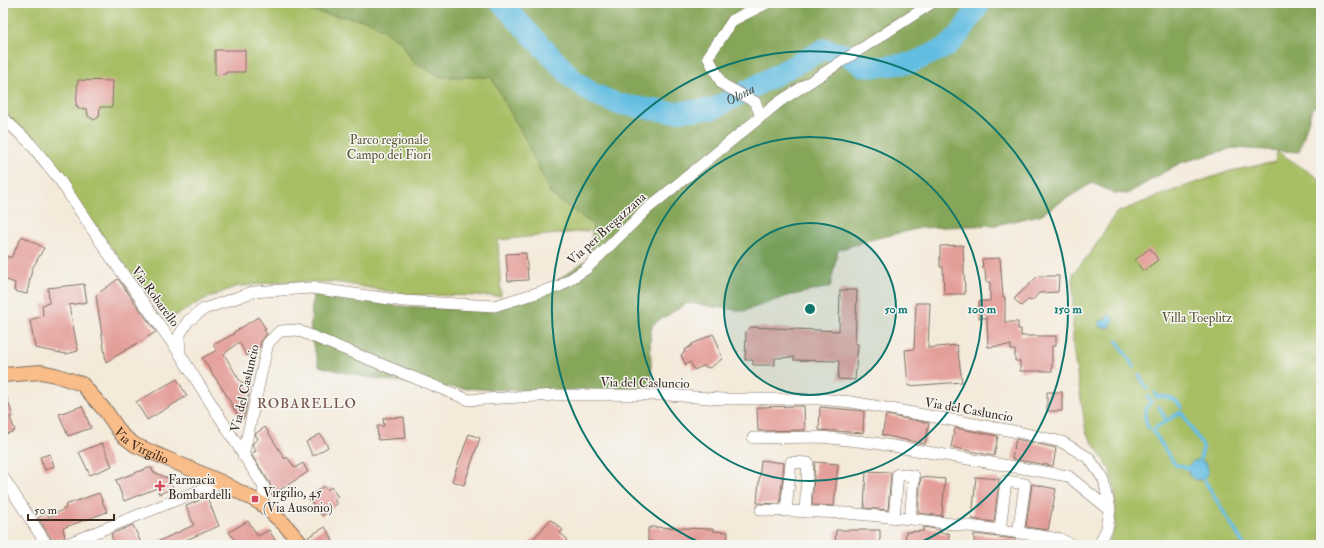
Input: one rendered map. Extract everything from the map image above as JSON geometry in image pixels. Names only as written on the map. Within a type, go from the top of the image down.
[{"type":"main road","name":"Via Virgilio","points":[[3,375],[41,372],[82,384],[107,413],[122,435],[135,445],[221,482],[262,504],[285,525],[302,545]]},
{"type":"street","points":[[761,116],[755,102],[722,84],[708,57],[733,20],[767,3]]},
{"type":"street","name":"Via per Bregazzana","points":[[180,354],[179,336],[188,321],[204,309],[253,292],[311,288],[404,300],[494,306],[560,286],[586,269],[647,209],[779,102],[932,3]]},
{"type":"street","name":"Via Robarello","points":[[3,118],[30,143],[59,179],[108,253],[180,354],[243,456],[264,487],[262,504]]},
{"type":"street","name":"Via del Casluncio","points":[[243,456],[268,343],[280,331],[297,330],[469,400],[556,395],[668,395],[722,399],[819,399],[852,402],[1018,432],[1062,442],[1088,458],[1104,480],[1110,510],[1108,528],[1099,545]]},
{"type":"street","points":[[753,438],[821,437],[875,443],[1068,476],[1110,510]]},
{"type":"street","points":[[786,511],[791,462],[808,463],[805,512]]},
{"type":"street","points":[[894,518],[898,474],[914,476],[910,519]]},
{"type":"street","points":[[3,477],[47,545]]},
{"type":"street","points":[[1000,530],[1006,481],[1025,484],[1018,533]]},
{"type":"street","points":[[64,545],[221,482]]},
{"type":"street","points":[[788,486],[807,487]]},
{"type":"street","points":[[896,496],[912,497]]},
{"type":"street","points":[[1003,504],[1022,507]]},
{"type":"street","points":[[762,510],[846,513],[910,519],[1060,539],[1072,545]]},
{"type":"green space","name":"Parco regionale Campo dei Fiori","points":[[3,3],[911,3],[616,228],[498,240],[501,296],[411,295],[335,282],[278,282],[235,287],[203,300],[175,316],[162,313],[3,108]]},
{"type":"green space","points":[[307,3],[1321,3],[1321,101],[1312,109],[1299,152],[1233,148],[1180,163],[1127,194],[1114,193],[1092,183],[1040,215],[996,225],[920,228],[870,240],[838,250],[830,287],[788,296],[744,311],[688,303],[653,324],[650,335],[652,390],[526,390],[442,387],[359,376],[319,366],[310,334],[313,292],[401,306],[496,311],[546,288],[588,259],[593,225],[551,194],[526,141],[491,77],[441,77],[414,62],[400,41],[369,21],[309,11]]},
{"type":"green space","name":"Villa Toeplitz","points":[[1277,151],[1321,180],[1321,545],[1108,545],[1115,526],[1115,489],[1110,470],[1086,432],[1073,348],[1073,274],[1092,251],[1116,213],[1163,194],[1230,171],[1275,162]]},
{"type":"water","points":[[1109,314],[1114,319],[1110,327],[1100,327],[1099,321],[1105,320]]},
{"type":"water","points":[[1198,460],[1205,463],[1208,470],[1205,477],[1198,480],[1191,477],[1188,470],[1191,463]]},
{"type":"building","points":[[215,50],[245,50],[245,72],[226,72],[226,74],[215,75]]},
{"type":"building","points":[[78,80],[113,81],[112,107],[100,107],[99,117],[94,120],[88,116],[87,109],[78,109],[78,106],[76,106]]},
{"type":"building","points":[[22,236],[44,248],[32,269],[27,294],[14,291],[15,283],[4,279],[6,272],[3,270],[7,256],[11,258]]},
{"type":"building","points":[[963,245],[965,294],[944,294],[943,267],[940,267],[940,246]]},
{"type":"building","points":[[1150,248],[1158,260],[1143,271],[1135,260]]},
{"type":"building","points":[[526,253],[528,280],[508,281],[506,254]]},
{"type":"building","points":[[1000,258],[1003,297],[1005,297],[1005,322],[1018,322],[1018,329],[1021,329],[1021,336],[1056,336],[1056,346],[1052,346],[1052,371],[1020,371],[1020,361],[1015,361],[1015,350],[1011,350],[1011,345],[988,347],[987,318],[979,318],[979,301],[990,301],[990,282],[986,282],[985,269],[983,269],[982,259]]},
{"type":"building","points":[[1038,276],[1059,276],[1058,292],[1039,293],[1032,301],[1028,300],[1021,306],[1014,299]]},
{"type":"building","points":[[118,279],[156,332],[106,362],[96,295]]},
{"type":"building","points":[[84,284],[87,302],[69,305],[78,351],[66,354],[35,348],[30,320],[43,316],[42,305],[49,303],[48,288]]},
{"type":"building","points":[[840,290],[857,290],[855,344],[858,344],[855,380],[838,379],[839,361],[794,360],[794,357],[775,358],[775,365],[753,365],[753,360],[745,360],[746,332],[751,327],[839,331]]},
{"type":"building","points":[[916,303],[930,303],[928,348],[957,345],[962,382],[908,386],[905,350],[914,349]]},
{"type":"building","points":[[258,317],[266,329],[264,330],[267,334],[261,341],[260,347],[247,356],[239,342],[224,354],[240,381],[250,387],[244,418],[239,418],[224,391],[202,358],[217,350],[213,345],[234,334],[233,333]]},
{"type":"building","points":[[713,334],[719,346],[722,359],[710,368],[703,366],[694,370],[690,362],[686,365],[681,355],[685,352],[684,350],[692,344]]},
{"type":"building","points":[[177,379],[187,396],[147,420],[136,402]]},
{"type":"building","points":[[4,390],[13,416],[10,417],[15,431],[3,435],[3,391]]},
{"type":"building","points":[[1047,392],[1062,392],[1062,411],[1047,411]]},
{"type":"building","points":[[82,406],[91,428],[68,436],[59,414]]},
{"type":"building","points":[[804,406],[805,430],[758,431],[757,407]]},
{"type":"building","points":[[820,407],[864,411],[863,433],[819,430]]},
{"type":"building","points":[[886,415],[929,423],[925,444],[882,435]]},
{"type":"building","points":[[404,417],[406,438],[378,440],[377,426],[384,426],[383,418]]},
{"type":"building","points":[[265,427],[285,459],[287,457],[295,468],[303,463],[308,472],[272,495],[270,492],[270,483],[251,454],[256,451],[252,446],[258,439],[255,434]]},
{"type":"building","points":[[955,428],[998,436],[994,456],[951,447]]},
{"type":"building","points":[[320,434],[328,447],[313,456],[306,442]]},
{"type":"building","points":[[469,434],[480,438],[464,485],[452,481]]},
{"type":"building","points":[[1016,439],[1056,448],[1053,466],[1012,459]]},
{"type":"building","points":[[102,443],[112,466],[90,475],[79,452]]},
{"type":"building","points":[[50,454],[54,466],[45,470],[40,457]]},
{"type":"building","points":[[761,460],[784,463],[780,504],[757,503]]},
{"type":"building","points":[[815,462],[838,464],[834,506],[812,505]]},
{"type":"building","points":[[148,468],[152,468],[153,472],[169,479],[173,488],[159,494],[157,488],[124,501],[116,480]]},
{"type":"building","points":[[866,471],[891,472],[888,510],[864,508]]},
{"type":"building","points":[[921,477],[945,479],[942,516],[918,513]]},
{"type":"building","points":[[976,477],[999,479],[994,522],[972,519]]},
{"type":"building","points":[[1032,484],[1056,489],[1048,530],[1026,527]]},
{"type":"building","points":[[324,486],[327,490],[331,487],[338,497],[334,499],[337,504],[322,516],[308,498]]},
{"type":"building","points":[[99,493],[107,512],[63,528],[65,537],[59,540],[57,545],[54,545],[38,518],[47,513],[49,517],[66,508],[65,505]]},
{"type":"building","points":[[207,497],[219,526],[174,545],[150,545],[194,525],[186,506]]},
{"type":"building","points":[[550,520],[563,530],[560,533],[566,538],[567,545],[528,545]]},
{"type":"building","points":[[248,521],[258,536],[269,530],[278,545],[237,545],[229,532]]},
{"type":"building","points":[[133,525],[142,545],[114,545],[111,534]]},
{"type":"building","points":[[325,527],[333,540],[325,545],[313,545],[308,537]]},
{"type":"building","points":[[924,527],[940,530],[940,533],[949,533],[949,545],[905,545],[906,532],[923,531]]},
{"type":"building","points":[[648,528],[713,529],[713,531],[728,532],[727,544],[651,545],[652,541],[648,541]]},
{"type":"building","points":[[836,530],[880,530],[880,545],[835,545]]},
{"type":"building","points":[[974,534],[1015,539],[1015,545],[974,545]]},
{"type":"waterway","name":"Olona","points":[[501,3],[573,79],[592,93],[618,104],[670,112],[713,109],[824,49],[847,55],[863,66],[877,67],[911,63],[947,47],[959,35],[981,3]]},
{"type":"waterway","points":[[1117,341],[1134,367]]},
{"type":"waterway","points":[[1139,375],[1147,389]]},
{"type":"waterway","points":[[1155,393],[1157,397],[1165,396],[1171,398],[1182,408]]},
{"type":"waterway","points":[[1148,397],[1151,401],[1147,408],[1145,418],[1149,428]]},
{"type":"waterway","points":[[1159,407],[1166,420]]},
{"type":"waterway","points":[[1168,420],[1181,412]]},
{"type":"waterway","points":[[1182,413],[1192,429]]},
{"type":"waterway","points":[[1154,429],[1166,421]]},
{"type":"waterway","points":[[1153,431],[1163,446]]},
{"type":"waterway","points":[[1193,431],[1203,446]]},
{"type":"waterway","points":[[1164,448],[1174,463]]},
{"type":"waterway","points":[[1200,460],[1203,448]]},
{"type":"waterway","points":[[1176,465],[1188,468]]},
{"type":"waterway","points":[[1203,478],[1244,545]]},
{"type":"place","name":"Farmacia Bombardelli","points":[[160,486]]},
{"type":"place","name":"Virgilio, 45 (Via Ausonio)","points":[[255,499]]},
{"type":"district","name":"ROBARELLO","points":[[307,403]]}]
